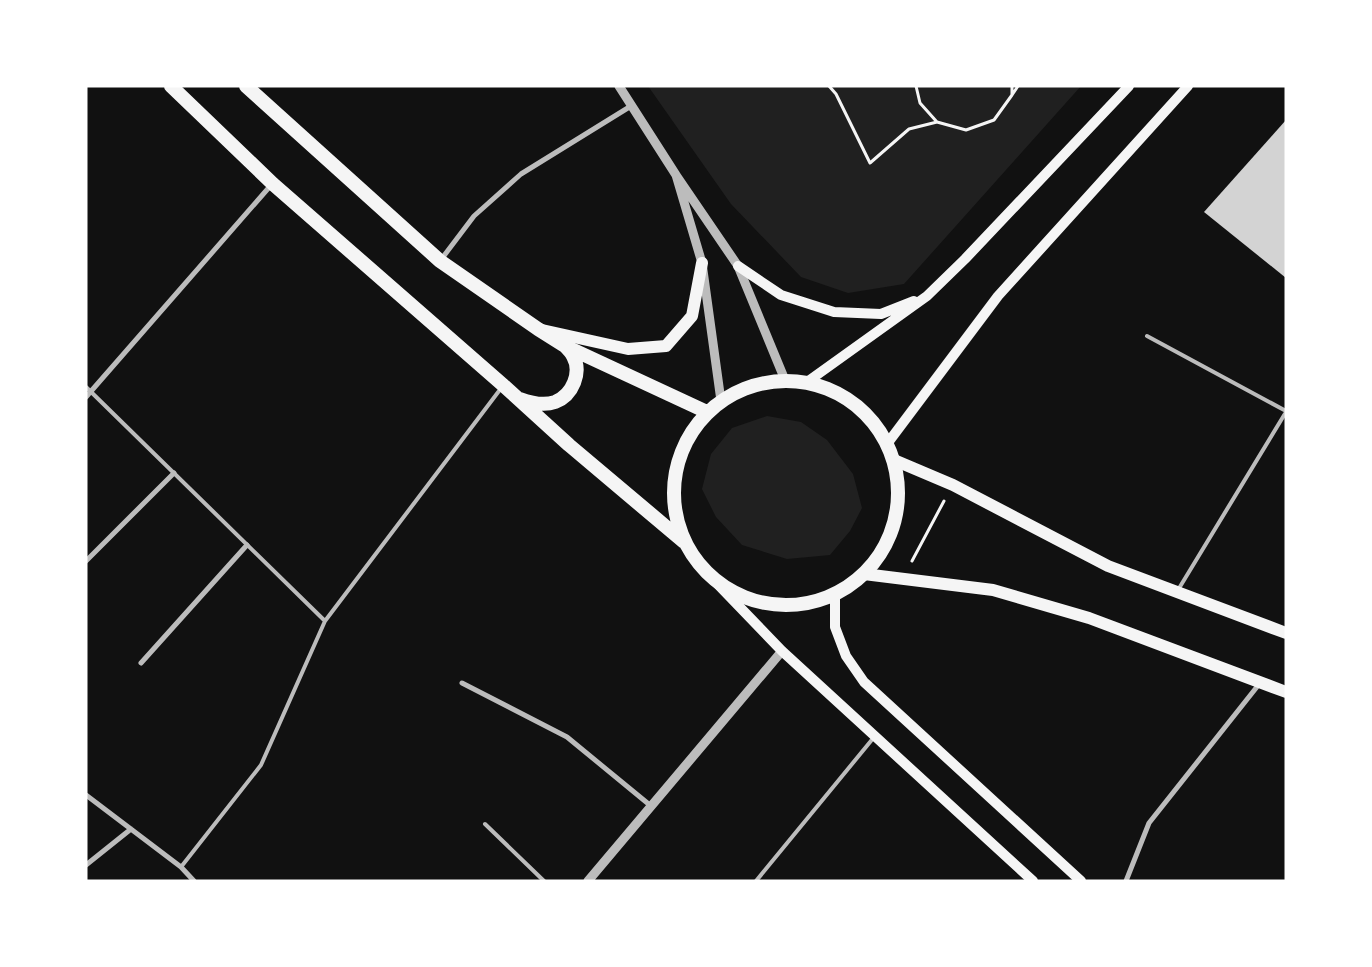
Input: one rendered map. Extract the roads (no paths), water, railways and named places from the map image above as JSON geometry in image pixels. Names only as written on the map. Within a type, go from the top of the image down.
[{"type":"highway","points":[[171,86],[273,184],[569,445],[684,542],[705,571],[733,592],[766,604],[801,604],[835,594],[864,574],[883,550],[895,521],[899,491],[894,460],[887,444],[867,415],[840,394],[807,382],[785,380],[741,389],[721,400],[707,412],[686,440],[674,474],[674,509],[684,542]]},
{"type":"highway","points":[[246,86],[440,261],[565,346],[707,412]]},
{"type":"highway","points":[[517,398],[545,404],[556,402],[566,396],[576,378],[577,366],[573,356],[565,346]]},
{"type":"main road","points":[[807,382],[926,296],[965,259],[1129,86]]},
{"type":"main road","points":[[887,444],[998,296],[1188,86]]},
{"type":"main road","points":[[538,329],[628,349],[666,346],[692,316],[702,262]]},
{"type":"main road","points":[[738,266],[782,296],[834,312],[881,314],[926,296]]},
{"type":"main road","points":[[894,460],[953,485],[1108,566],[1286,633]]},
{"type":"main road","points":[[705,571],[782,651],[1033,881]]},
{"type":"main road","points":[[864,574],[993,590],[1080,616],[1286,692]]},
{"type":"main road","points":[[835,594],[835,627],[846,656],[864,682],[1081,881]]},
{"type":"street","points":[[619,86],[676,175],[738,266],[785,380]]},
{"type":"street","points":[[440,261],[474,216],[521,174],[631,106]]},
{"type":"street","points":[[676,175],[702,262],[721,400]]},
{"type":"street","points":[[86,397],[273,184]]},
{"type":"street","points":[[86,561],[174,473]]},
{"type":"street","points":[[141,663],[247,545]]},
{"type":"street","points":[[588,881],[782,651]]},
{"type":"street","points":[[462,683],[567,737],[651,806]]},
{"type":"street","points":[[1126,881],[1149,823],[1260,683]]},
{"type":"street","points":[[86,795],[181,867],[194,881]]},
{"type":"street","points":[[86,865],[131,828]]},
{"type":"lane","points":[[1148,336],[1286,412],[1177,592]]},
{"type":"lane","points":[[181,867],[261,765],[325,622],[503,385]]},
{"type":"lane","points":[[86,387],[325,622]]},
{"type":"lane","points":[[756,881],[875,736]]},
{"type":"lane","points":[[485,824],[544,881]]}]
